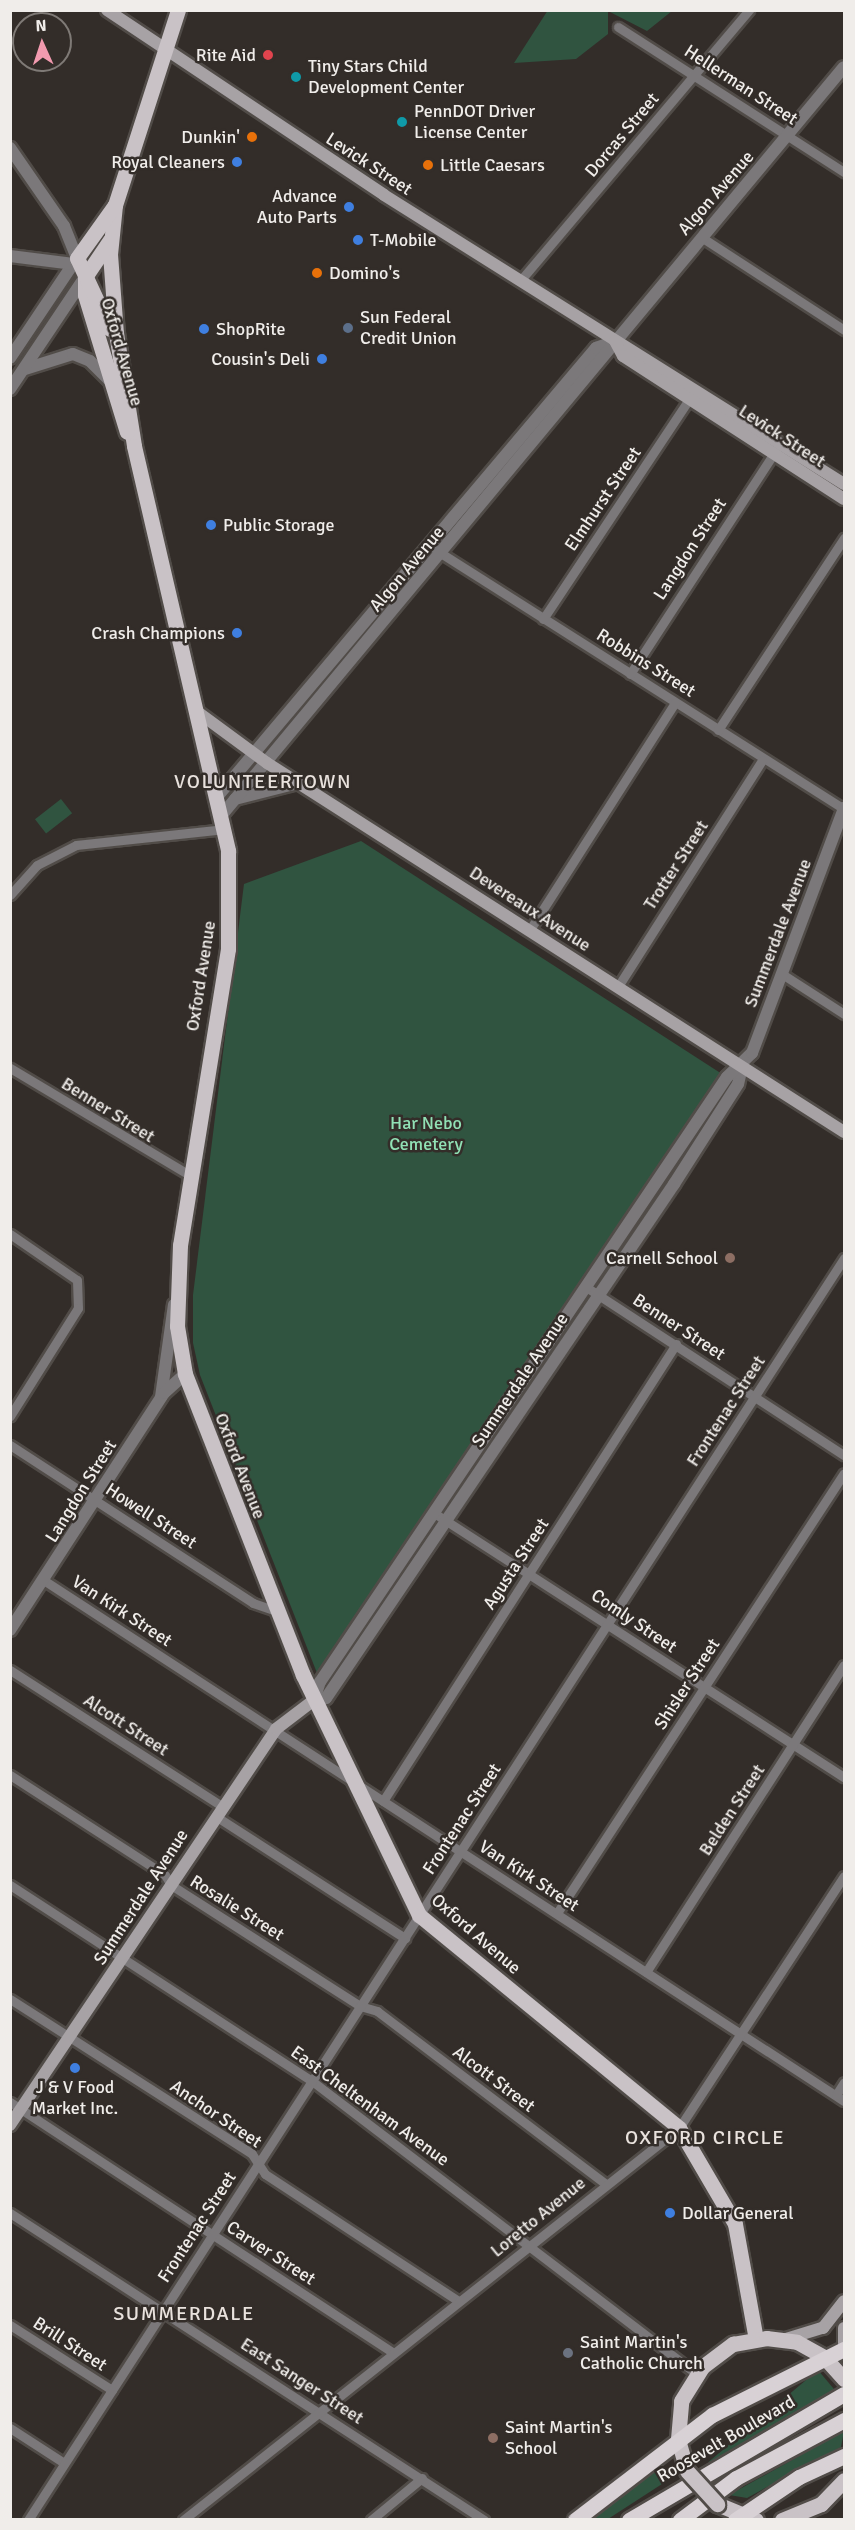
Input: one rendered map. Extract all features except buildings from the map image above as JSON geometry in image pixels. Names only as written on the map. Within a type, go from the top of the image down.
[{"type":"highway","name":"Roosevelt Boulevard","points":[[575,2520],[678,2439],[752,2391],[844,2349]]},
{"type":"highway","name":"Roosevelt Boulevard","points":[[629,2520],[844,2394]]},
{"type":"highway","points":[[680,2520],[752,2468],[844,2420]]},
{"type":"highway","points":[[745,2518],[844,2456]]},
{"type":"main road","name":"Levick Street","points":[[108,10],[166,52],[615,341],[635,348],[778,447],[844,498]]},
{"type":"main road","name":"Oxford Avenue","points":[[178,10],[115,205],[111,238],[120,363],[134,446],[199,713],[223,823],[231,923],[191,1176],[177,1295],[185,1374],[276,1611],[314,1700],[419,1915],[679,2128],[735,2224],[756,2339]]},
{"type":"main road","name":"Oxford Avenue","points":[[75,261],[115,205]]},
{"type":"main road","name":"Oxford Avenue","points":[[111,238],[85,277],[85,295],[134,446]]},
{"type":"main road","points":[[75,261],[96,291],[120,363]]},
{"type":"main road","name":"Levick Street","points":[[615,341],[623,357],[690,398],[844,484]]},
{"type":"main road","name":"Devereaux Avenue","points":[[199,713],[257,751],[267,764],[844,1132]]},
{"type":"main road","name":"Summerdale Avenue","points":[[10,2125],[16,2106],[69,2037],[123,1959],[276,1729],[314,1700]]},
{"type":"main road","points":[[745,2518],[717,2504],[687,2471],[678,2439],[681,2402],[696,2374],[733,2344],[756,2339],[785,2340],[823,2328],[844,2301]]},
{"type":"main road","points":[[844,2328],[844,2343]]},
{"type":"main road","points":[[785,2340],[824,2357],[844,2379]]},
{"type":"main road","points":[[785,2519],[821,2504],[844,2480]]},
{"type":"street","name":"Dorcas Street","points":[[520,280],[749,10]]},
{"type":"street","name":"Hellerman Street","points":[[618,27],[695,74],[844,172]]},
{"type":"street","name":"Algon Avenue","points":[[223,823],[235,799],[267,764],[607,358],[615,341],[844,67]]},
{"type":"street","points":[[10,148],[64,226],[75,261]]},
{"type":"street","points":[[701,237],[844,330]]},
{"type":"street","points":[[10,256],[75,261]]},
{"type":"street","points":[[10,358],[75,261]]},
{"type":"street","points":[[10,389],[85,277]]},
{"type":"street","name":"Algon Avenue","points":[[217,798],[596,348],[615,341]]},
{"type":"street","points":[[24,369],[73,354],[90,361],[113,386]]},
{"type":"street","name":"Elmhurst Street","points":[[543,619],[690,398]]},
{"type":"street","name":"Langdon Street","points":[[630,674],[778,447]]},
{"type":"street","points":[[718,730],[844,538]]},
{"type":"street","name":"Robbins Street","points":[[430,545],[762,760],[844,809]]},
{"type":"street","points":[[529,931],[675,703]]},
{"type":"street","name":"Trotter Street","points":[[617,988],[762,760]]},
{"type":"street","points":[[235,799],[298,783]]},
{"type":"street","name":"Summerdale Avenue","points":[[742,1068],[727,1077],[320,1682],[314,1700],[326,1698],[738,1084],[742,1068],[782,974],[844,809]]},
{"type":"street","points":[[10,895],[37,865],[76,845],[223,823]]},
{"type":"street","points":[[782,974],[844,1014]]},
{"type":"street","name":"Benner Street","points":[[10,1068],[191,1176]]},
{"type":"street","points":[[10,1234],[77,1280],[78,1308],[10,1416]]},
{"type":"street","name":"Frontenac Street","points":[[28,2520],[844,1258]]},
{"type":"street","name":"Benner Street","points":[[586,1287],[844,1455]]},
{"type":"street","points":[[159,1401],[177,1295]]},
{"type":"street","name":"Agusta Street","points":[[382,1801],[676,1344]]},
{"type":"street","name":"Langdon Street","points":[[10,1630],[45,1581],[159,1401],[185,1374]]},
{"type":"street","name":"Howell Street","points":[[10,1444],[254,1603],[276,1611]]},
{"type":"street","name":"Shisler Street","points":[[557,1913],[844,1473]]},
{"type":"street","name":"Comly Street","points":[[434,1513],[844,1777]]},
{"type":"street","name":"Van Kirk Street","points":[[45,1581],[276,1729],[382,1801],[646,1972],[745,2032],[840,2098]]},
{"type":"street","name":"Belden Street","points":[[646,1972],[844,1665]]},
{"type":"street","name":"Alcott Street","points":[[10,1671],[405,1938]]},
{"type":"street","name":"Rosalie Street","points":[[10,1775],[165,1875],[171,1885],[360,2006]]},
{"type":"street","name":"Loretto Avenue","points":[[183,2520],[318,2411],[679,2128],[745,2032],[844,1876]]},
{"type":"street","name":"East Cheltenham Avenue","points":[[10,1885],[312,2081],[696,2374]]},
{"type":"street","name":"Anchor Street","points":[[10,1999],[258,2163],[265,2174],[458,2301]]},
{"type":"street","name":"Alcott Street","points":[[360,2006],[376,2011],[606,2184]]},
{"type":"street","points":[[840,2098],[844,2082]]},
{"type":"street","name":"Carver Street","points":[[16,2106],[393,2353]]},
{"type":"street","name":"East Sanger Street","points":[[10,2213],[484,2520]]},
{"type":"street","name":"Brill Street","points":[[10,2325],[112,2390]]},
{"type":"street","points":[[10,2428],[64,2463]]},
{"type":"street","points":[[371,2520],[422,2478]]},
{"type":"green space","points":[[548,10],[672,11],[647,31],[608,11],[608,34],[576,59],[514,63]]},
{"type":"green space","points":[[61,799],[72,813],[46,834],[35,819]]},
{"type":"green space","name":"Har Nebo Cemetery","points":[[361,841],[722,1074],[317,1673],[200,1375],[193,1343],[193,1295],[244,884]]},
{"type":"green space","points":[[818,2370],[834,2389],[725,2481],[708,2462]]},
{"type":"green space","points":[[844,2431],[841,2447],[747,2498],[729,2495]]},
{"type":"green space","points":[[655,2466],[662,2484],[608,2519],[590,2520]]},
{"type":"place","name":"Rite Aid","points":[[268,55]]},
{"type":"place","name":"Tiny Stars Child Development Center","points":[[296,77]]},
{"type":"place","name":"PennDOT Driver License Center","points":[[402,122]]},
{"type":"place","name":"Dunkin'","points":[[252,137]]},
{"type":"place","name":"Royal Cleaners","points":[[237,162]]},
{"type":"place","name":"Little Caesars","points":[[428,165]]},
{"type":"place","name":"Advance Auto Parts","points":[[349,207]]},
{"type":"place","name":"T-Mobile","points":[[358,240]]},
{"type":"place","name":"Domino's","points":[[317,273]]},
{"type":"place","name":"Sun Federal Credit Union","points":[[348,328]]},
{"type":"place","name":"ShopRite","points":[[204,329]]},
{"type":"place","name":"Cousin's Deli","points":[[322,359]]},
{"type":"place","name":"Public Storage","points":[[211,525]]},
{"type":"place","name":"Crash Champions","points":[[237,633]]},
{"type":"place","name":"Carnell School","points":[[730,1258]]},
{"type":"place","name":"J & V Food Market Inc.","points":[[75,2068]]},
{"type":"place","name":"Dollar General","points":[[670,2213]]},
{"type":"place","name":"Saint Martin's Catholic Church","points":[[568,2353]]},
{"type":"place","name":"Saint Martin's School","points":[[493,2438]]},
{"type":"district","name":"VOLUNTEERTOWN","points":[[263,781]]},
{"type":"district","name":"OXFORD CIRCLE","points":[[705,2137]]},
{"type":"district","name":"SUMMERDALE","points":[[184,2313]]}]
